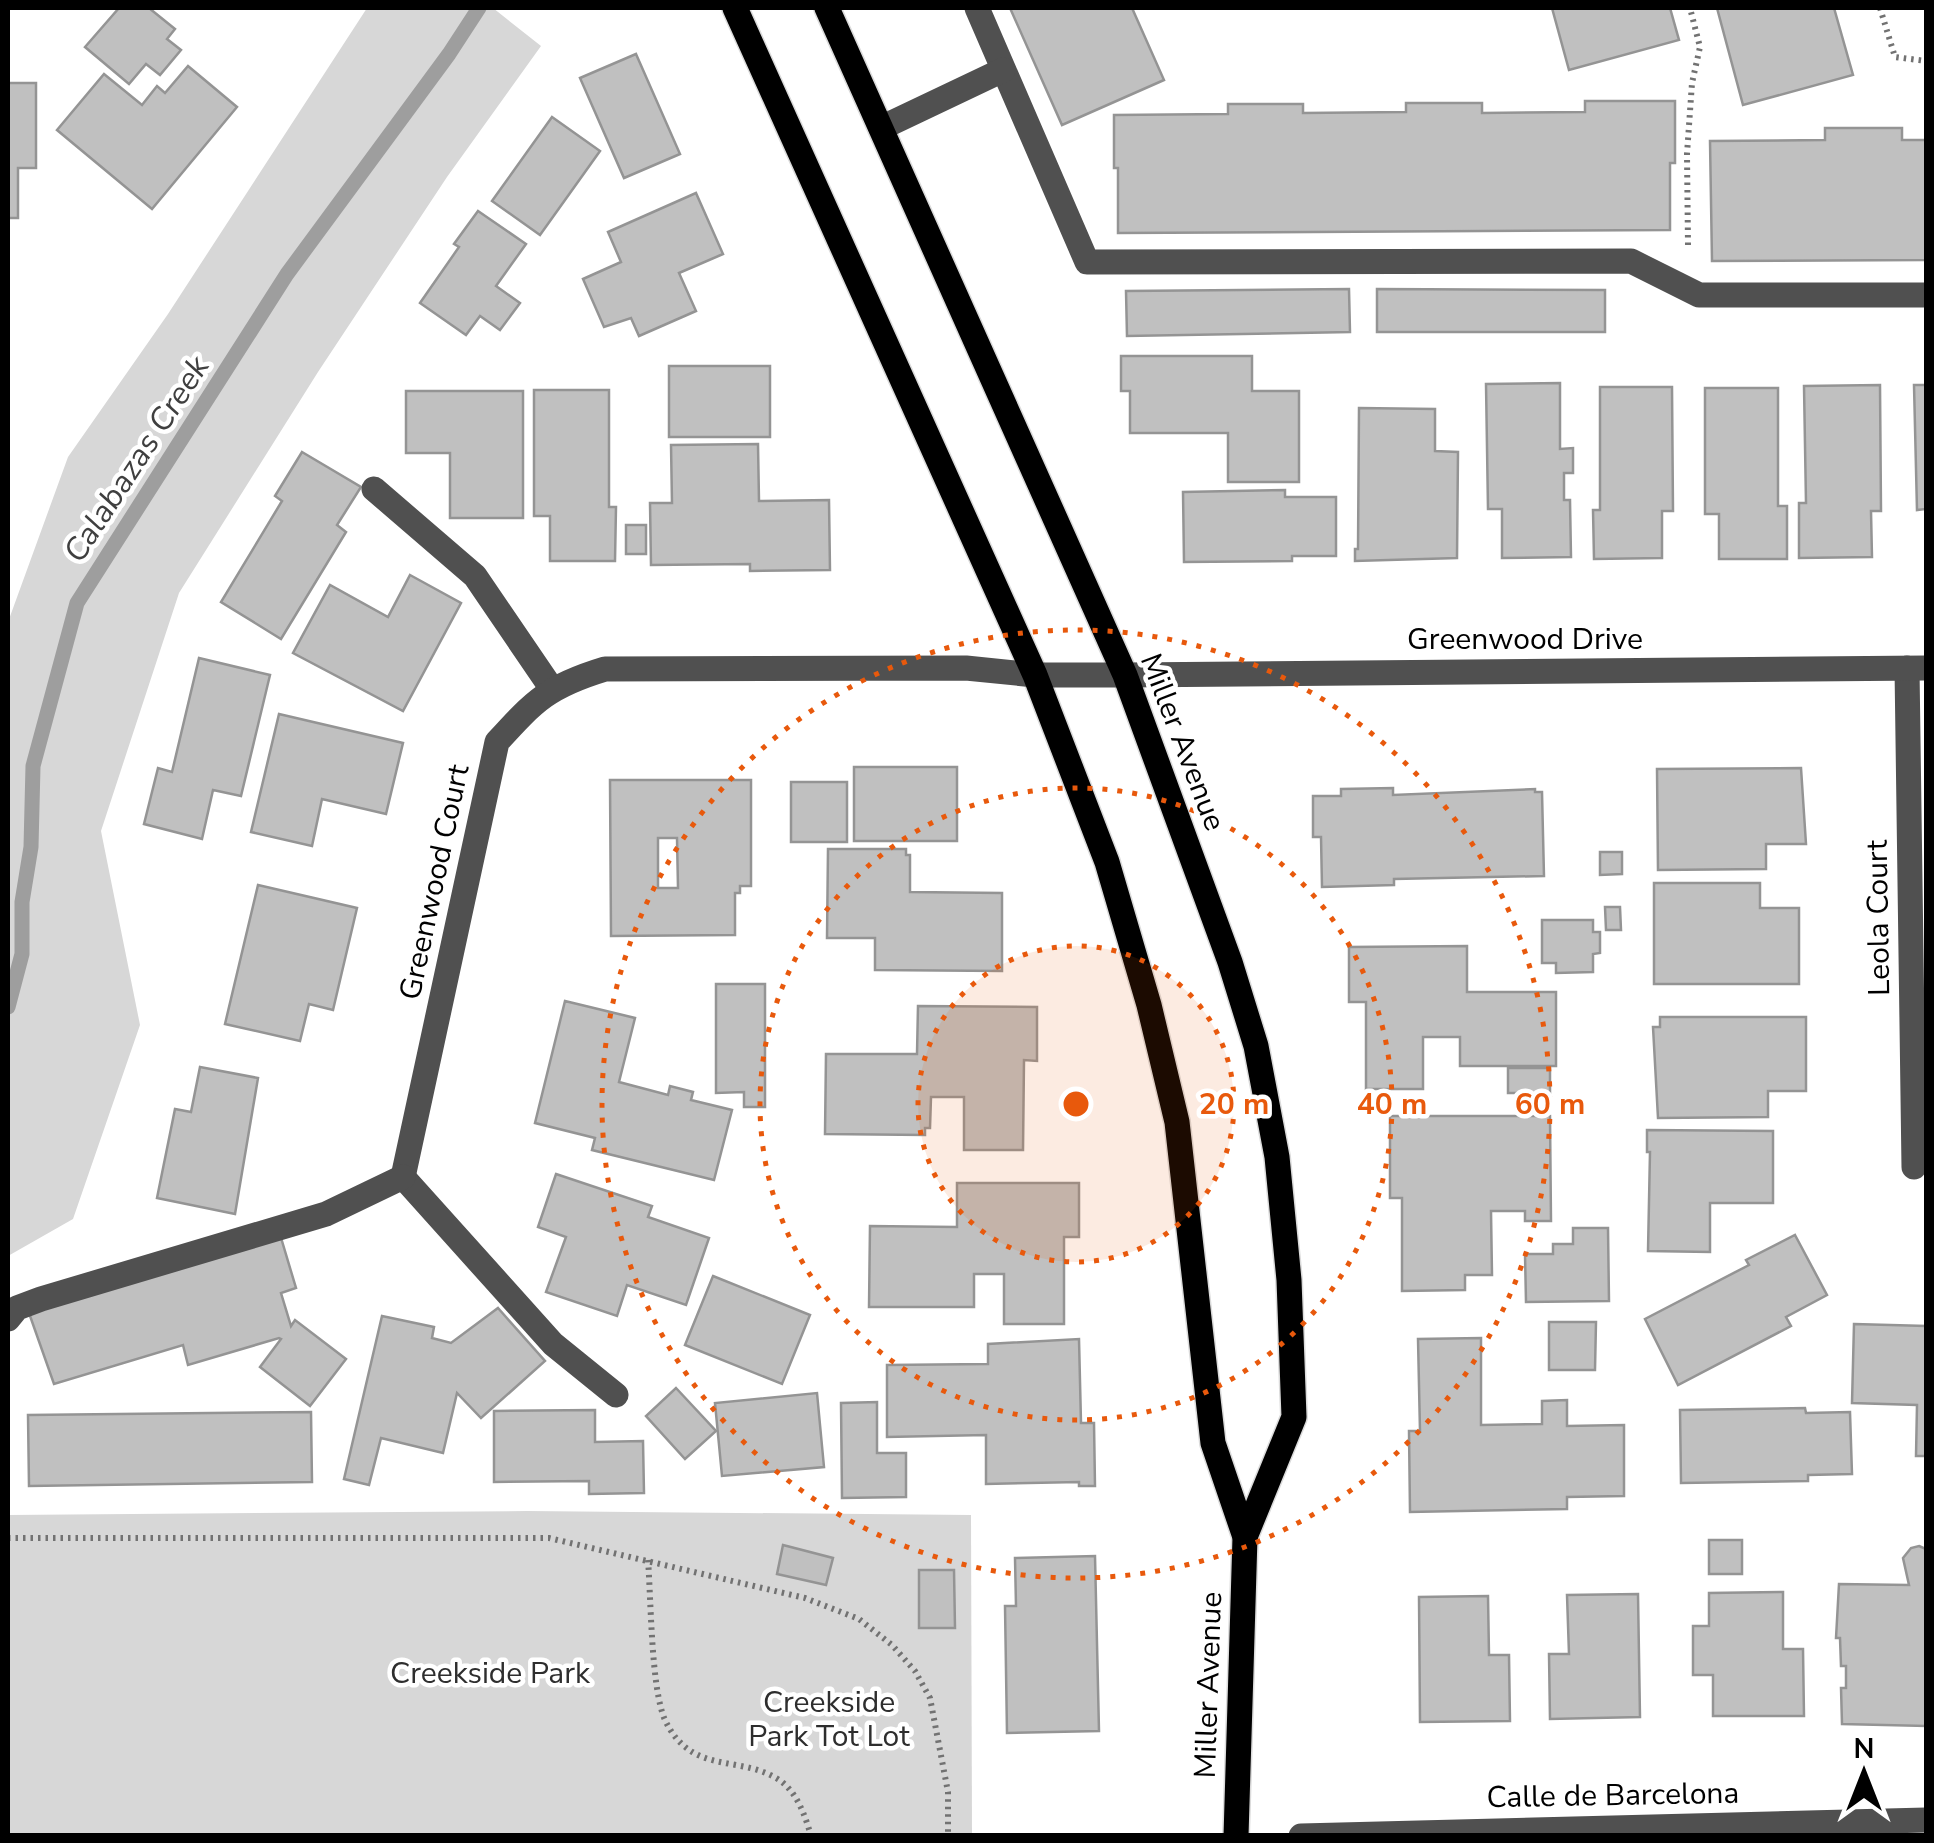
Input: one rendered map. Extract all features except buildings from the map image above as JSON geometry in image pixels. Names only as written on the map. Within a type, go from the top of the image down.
[{"type":"main road","name":"Miller Avenue","points":[[736,8],[1035,674],[1106,862],[1159,1044],[1177,1122],[1213,1443],[1244,1537],[1236,1836]]},
{"type":"main road","name":"Miller Avenue","points":[[827,8],[1125,674],[1251,1030],[1278,1157],[1290,1280],[1294,1418],[1244,1537]]},
{"type":"street","points":[[977,8],[1087,262],[1631,260],[1699,295],[1926,295]]},
{"type":"street","points":[[881,128],[1003,70]]},
{"type":"street","points":[[374,490],[476,576],[552,690]]},
{"type":"street","name":"Greenwood Court","points":[[403,1177],[497,742],[535,700],[567,681],[605,669],[966,668],[1035,674]]},
{"type":"street","name":"Greenwood Drive","points":[[1035,674],[1917,668]]},
{"type":"street","name":"Leola Court","points":[[1914,1168],[1917,668]]},
{"type":"street","points":[[8,1319],[17,1308],[41,1299],[326,1214],[403,1177],[553,1344],[616,1394]]},
{"type":"street","name":"Calle de Barcelona","points":[[1302,1836],[1910,1826]]},
{"type":"path","points":[[1690,8],[1700,48],[1692,84],[1686,154],[1688,248],[1699,295]]},
{"type":"path","points":[[1880,8],[1894,57],[1926,61]]},
{"type":"path","points":[[8,1538],[549,1538],[805,1598],[858,1619],[915,1671],[930,1698],[948,1792],[948,1836]]},
{"type":"path","points":[[648,1560],[658,1696],[664,1719],[676,1738],[698,1756],[777,1778],[795,1796],[810,1836]]},
{"type":"green space","points":[[367,8],[493,8],[541,46],[447,177],[179,593],[101,831],[140,1025],[73,1219],[8,1256],[8,622],[68,457],[168,314]]},
{"type":"green space","name":"Creekside Park","points":[[527,1511],[971,1515],[972,1835],[8,1835],[8,1515]]},
{"type":"waterway","name":"Calabazas Creek","points":[[8,1007],[22,954],[22,902],[31,847],[33,766],[77,603],[287,274],[479,8]]},
{"type":"park label","name":"Creekside Park Tot Lot","points":[[829,1719]]}]
